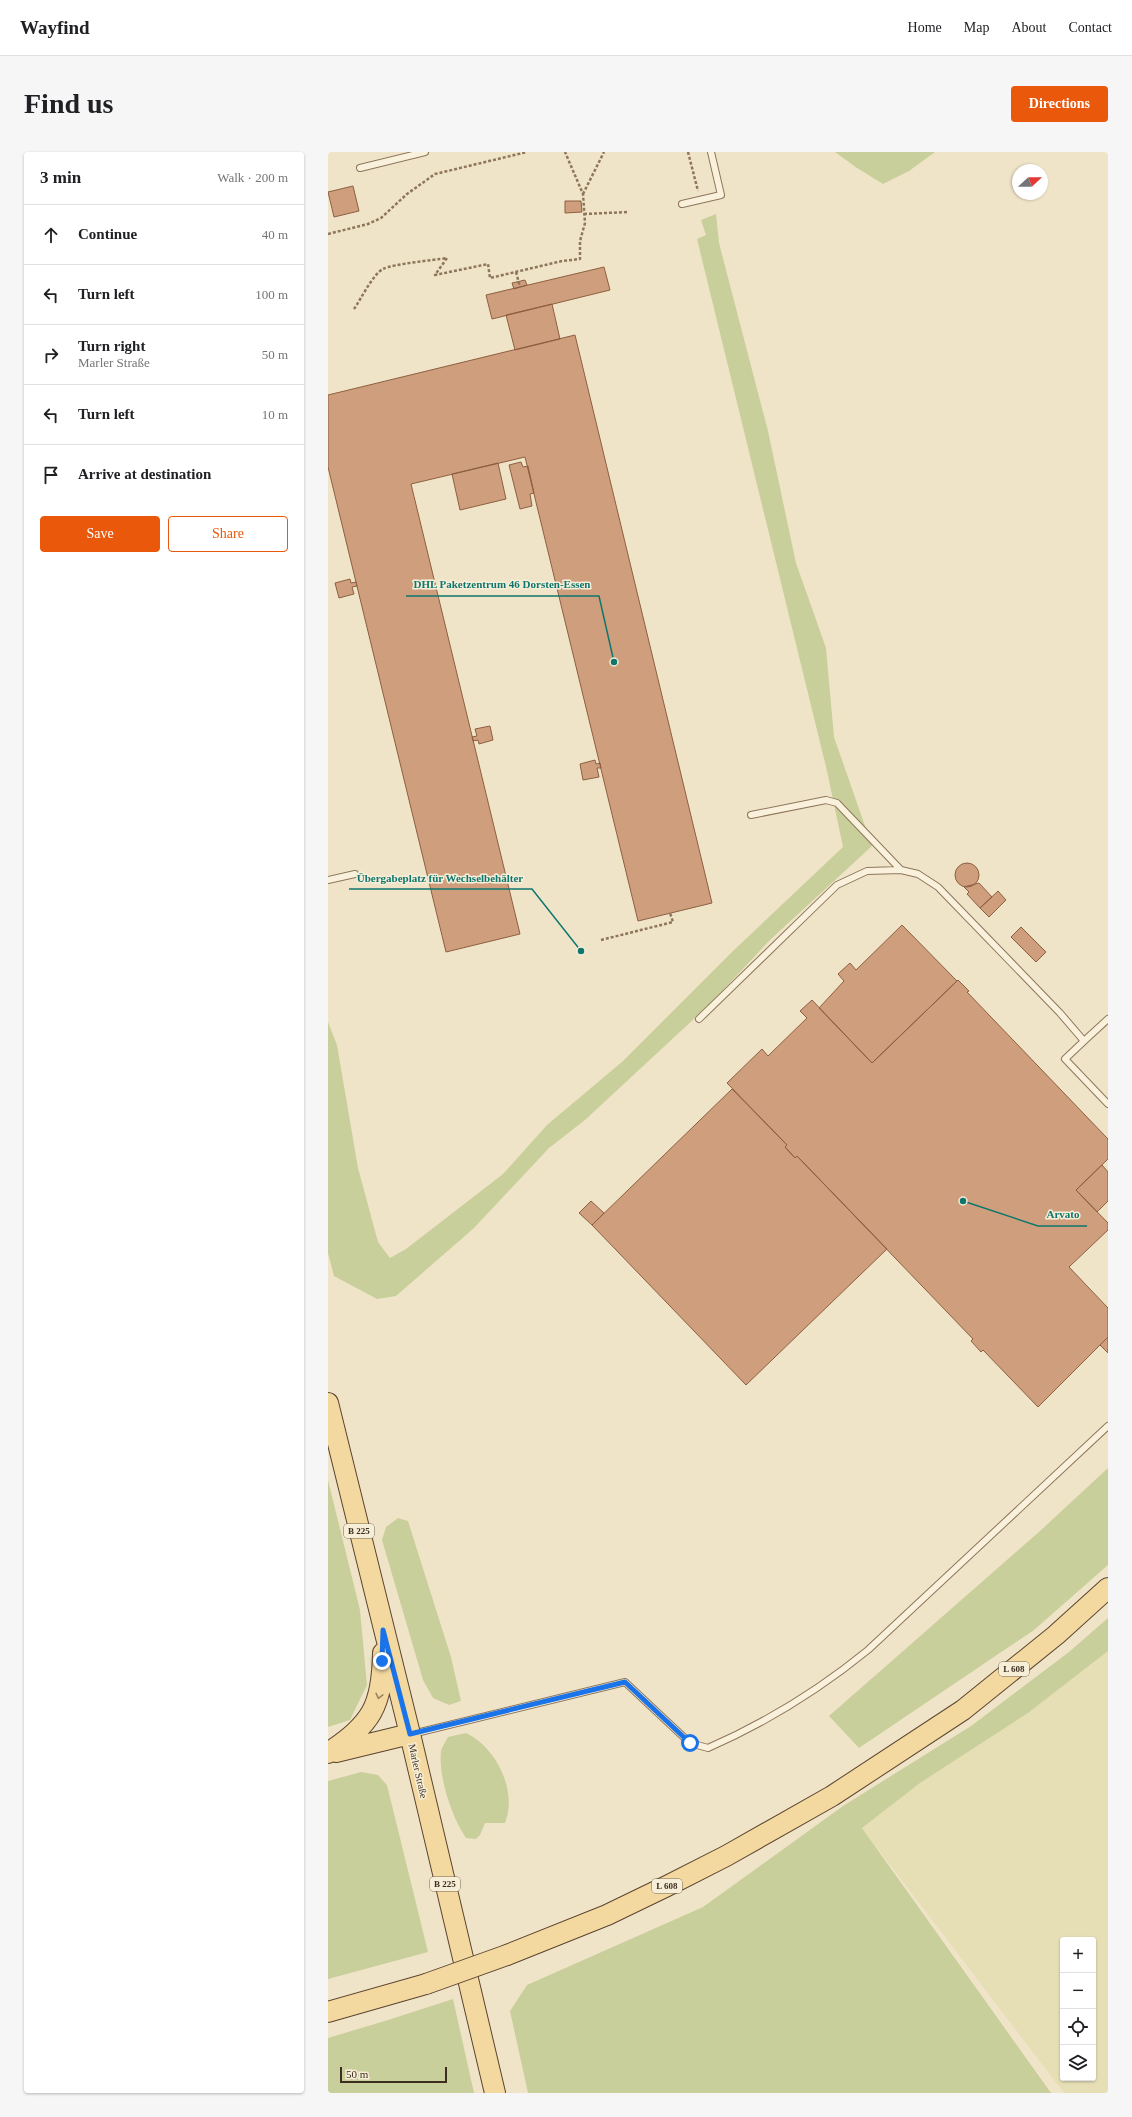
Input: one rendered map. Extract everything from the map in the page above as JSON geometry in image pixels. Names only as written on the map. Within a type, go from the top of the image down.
[{"type":"main road","name":"Marler Straße","points":[[328,1403],[410,1734],[494,2093]]},
{"type":"main road","name":"L 608","points":[[328,2012],[426,1984],[507,1956],[606,1915],[667,1886],[752,1842],[832,1796],[963,1710],[1056,1635],[1108,1588]]},
{"type":"main road","points":[[328,1753],[350,1738],[366,1721],[378,1700],[382,1676],[383,1630]]},
{"type":"main road","points":[[328,1753],[410,1734]]},
{"type":"main road","points":[[328,2003],[382,1997]]},
{"type":"main road","points":[[328,2023],[382,1997]]},
{"type":"lane","points":[[360,168],[425,152]]},
{"type":"lane","points":[[682,204],[721,195],[711,152]]},
{"type":"lane","points":[[751,815],[826,800],[837,803],[901,870]]},
{"type":"lane","points":[[699,1018],[837,885],[867,871],[901,870],[918,874],[938,887],[1060,1013],[1084,1041]]},
{"type":"lane","points":[[328,880],[355,874]]},
{"type":"lane","points":[[1108,1019],[1065,1059],[1108,1104]]},
{"type":"lane","points":[[410,1734],[625,1682],[690,1743],[708,1748],[784,1710],[838,1674],[868,1650],[1108,1426]]},
{"type":"path","points":[[328,234],[368,224],[380,218],[407,194],[436,174],[527,152]]},
{"type":"path","points":[[354,308],[376,276],[383,269],[390,267],[447,258],[435,275],[488,264],[490,278],[562,260],[580,259],[579,245],[584,230],[583,194],[565,152]]},
{"type":"path","points":[[583,194],[604,152]]},
{"type":"path","points":[[688,152],[700,199]]},
{"type":"path","points":[[584,214],[628,212]]},
{"type":"path","points":[[516,272],[520,287]]},
{"type":"path","points":[[601,940],[673,922],[670,913]]},
{"type":"shaded area","points":[[1108,1651],[1108,2093],[1064,2093],[862,1828],[920,1783],[1028,1713]]},
{"type":"green space","points":[[835,152],[935,152],[909,171],[883,184]]},
{"type":"green space","points":[[716,214],[719,243],[768,431],[796,563],[826,648],[834,737],[872,846],[770,940],[710,1004],[585,1120],[549,1148],[474,1228],[396,1296],[377,1299],[334,1276],[328,1253],[328,1022],[337,1045],[358,1168],[378,1242],[390,1258],[406,1249],[503,1174],[547,1125],[623,1061],[734,950],[843,847],[827,771],[697,239],[706,235],[701,220]]},
{"type":"green space","points":[[1108,1468],[1108,1565],[1034,1630],[859,1748],[829,1716],[1040,1531]]},
{"type":"green space","points":[[328,1480],[360,1610],[367,1685],[350,1720],[328,1727]]},
{"type":"green space","points":[[398,1518],[408,1521],[451,1657],[461,1701],[449,1705],[433,1698],[423,1680],[382,1540],[386,1527]]},
{"type":"green space","points":[[1108,1618],[1108,1651],[1028,1713],[920,1783],[862,1828],[1051,2093],[528,2093],[510,2011],[527,1985],[703,1907],[843,1806],[971,1726],[1069,1652]]},
{"type":"green space","points":[[466,1733],[487,1748],[495,1759],[502,1771],[509,1797],[505,1823],[485,1823],[480,1835],[476,1839],[466,1838],[461,1830],[447,1796],[442,1772],[441,1751],[448,1737]]},
{"type":"green space","points":[[361,1772],[378,1775],[387,1785],[428,1952],[328,1979],[328,1781]]},
{"type":"green space","points":[[453,1999],[474,2093],[328,2093],[328,2038]]},
{"type":"building","points":[[353,186],[359,211],[334,217],[328,192]]},
{"type":"building","points":[[565,201],[581,201],[582,212],[565,213]]},
{"type":"building","points":[[604,267],[610,290],[492,319],[486,295]]},
{"type":"building","points":[[525,280],[527,285],[514,289],[512,283]]},
{"type":"building","points":[[552,304],[560,339],[515,350],[506,315]]},
{"type":"building","points":[[575,335],[712,903],[638,921],[525,457],[411,484],[520,934],[446,952],[328,467],[328,395]]},
{"type":"building","points":[[521,462],[523,467],[528,466],[534,493],[530,494],[532,506],[520,509],[509,465]]},
{"type":"building","points":[[498,463],[506,499],[460,510],[452,474]]},
{"type":"building","points":[[350,579],[351,583],[356,582],[357,586],[352,587],[354,594],[339,598],[335,583]]},
{"type":"building","points":[[490,726],[493,740],[479,744],[478,740],[473,741],[472,737],[477,736],[475,729]]},
{"type":"building","points":[[595,760],[596,764],[600,763],[601,768],[597,768],[599,777],[583,780],[580,764]]},
{"type":"building","points":[[962,863],[972,863],[979,870],[979,880],[972,887],[962,887],[955,880],[955,870]]},
{"type":"building","points":[[979,883],[992,897],[980,908],[967,894],[969,892],[964,887]]},
{"type":"building","points":[[998,891],[1006,900],[989,917],[980,908]]},
{"type":"building","points":[[902,925],[957,981],[872,1063],[819,1008],[844,981],[838,974],[850,963],[856,970]]},
{"type":"building","points":[[1021,927],[1046,952],[1036,962],[1011,937]]},
{"type":"building","points":[[958,980],[969,991],[967,992],[1108,1139],[1108,1159],[1076,1190],[1108,1223],[1108,1230],[1069,1267],[1108,1308],[1108,1337],[1038,1407],[983,1350],[981,1352],[971,1341],[973,1339],[797,1156],[795,1158],[785,1147],[787,1145],[727,1083],[762,1049],[768,1056],[807,1018],[800,1011],[812,1000],[872,1063]]},
{"type":"building","points":[[732,1089],[787,1145],[785,1147],[795,1158],[797,1156],[887,1249],[746,1385],[592,1225]]},
{"type":"building","points":[[1102,1165],[1108,1172],[1108,1201],[1097,1212],[1076,1190]]},
{"type":"building","points":[[591,1201],[604,1213],[592,1225],[579,1213]]},
{"type":"building","points":[[1108,1337],[1108,1353],[1100,1345]]},
{"type":"place","name":"DHL Paketzentrum 46 Dorsten-Essen","points":[[614,662]]},
{"type":"place","name":"Übergabeplatz für Wechselbehälter","points":[[581,951]]},
{"type":"place","name":"Arvato","points":[[963,1201]]},
{"type":"route","points":[[382,1661],[383,1630],[410,1734],[625,1682],[690,1743]]}]
